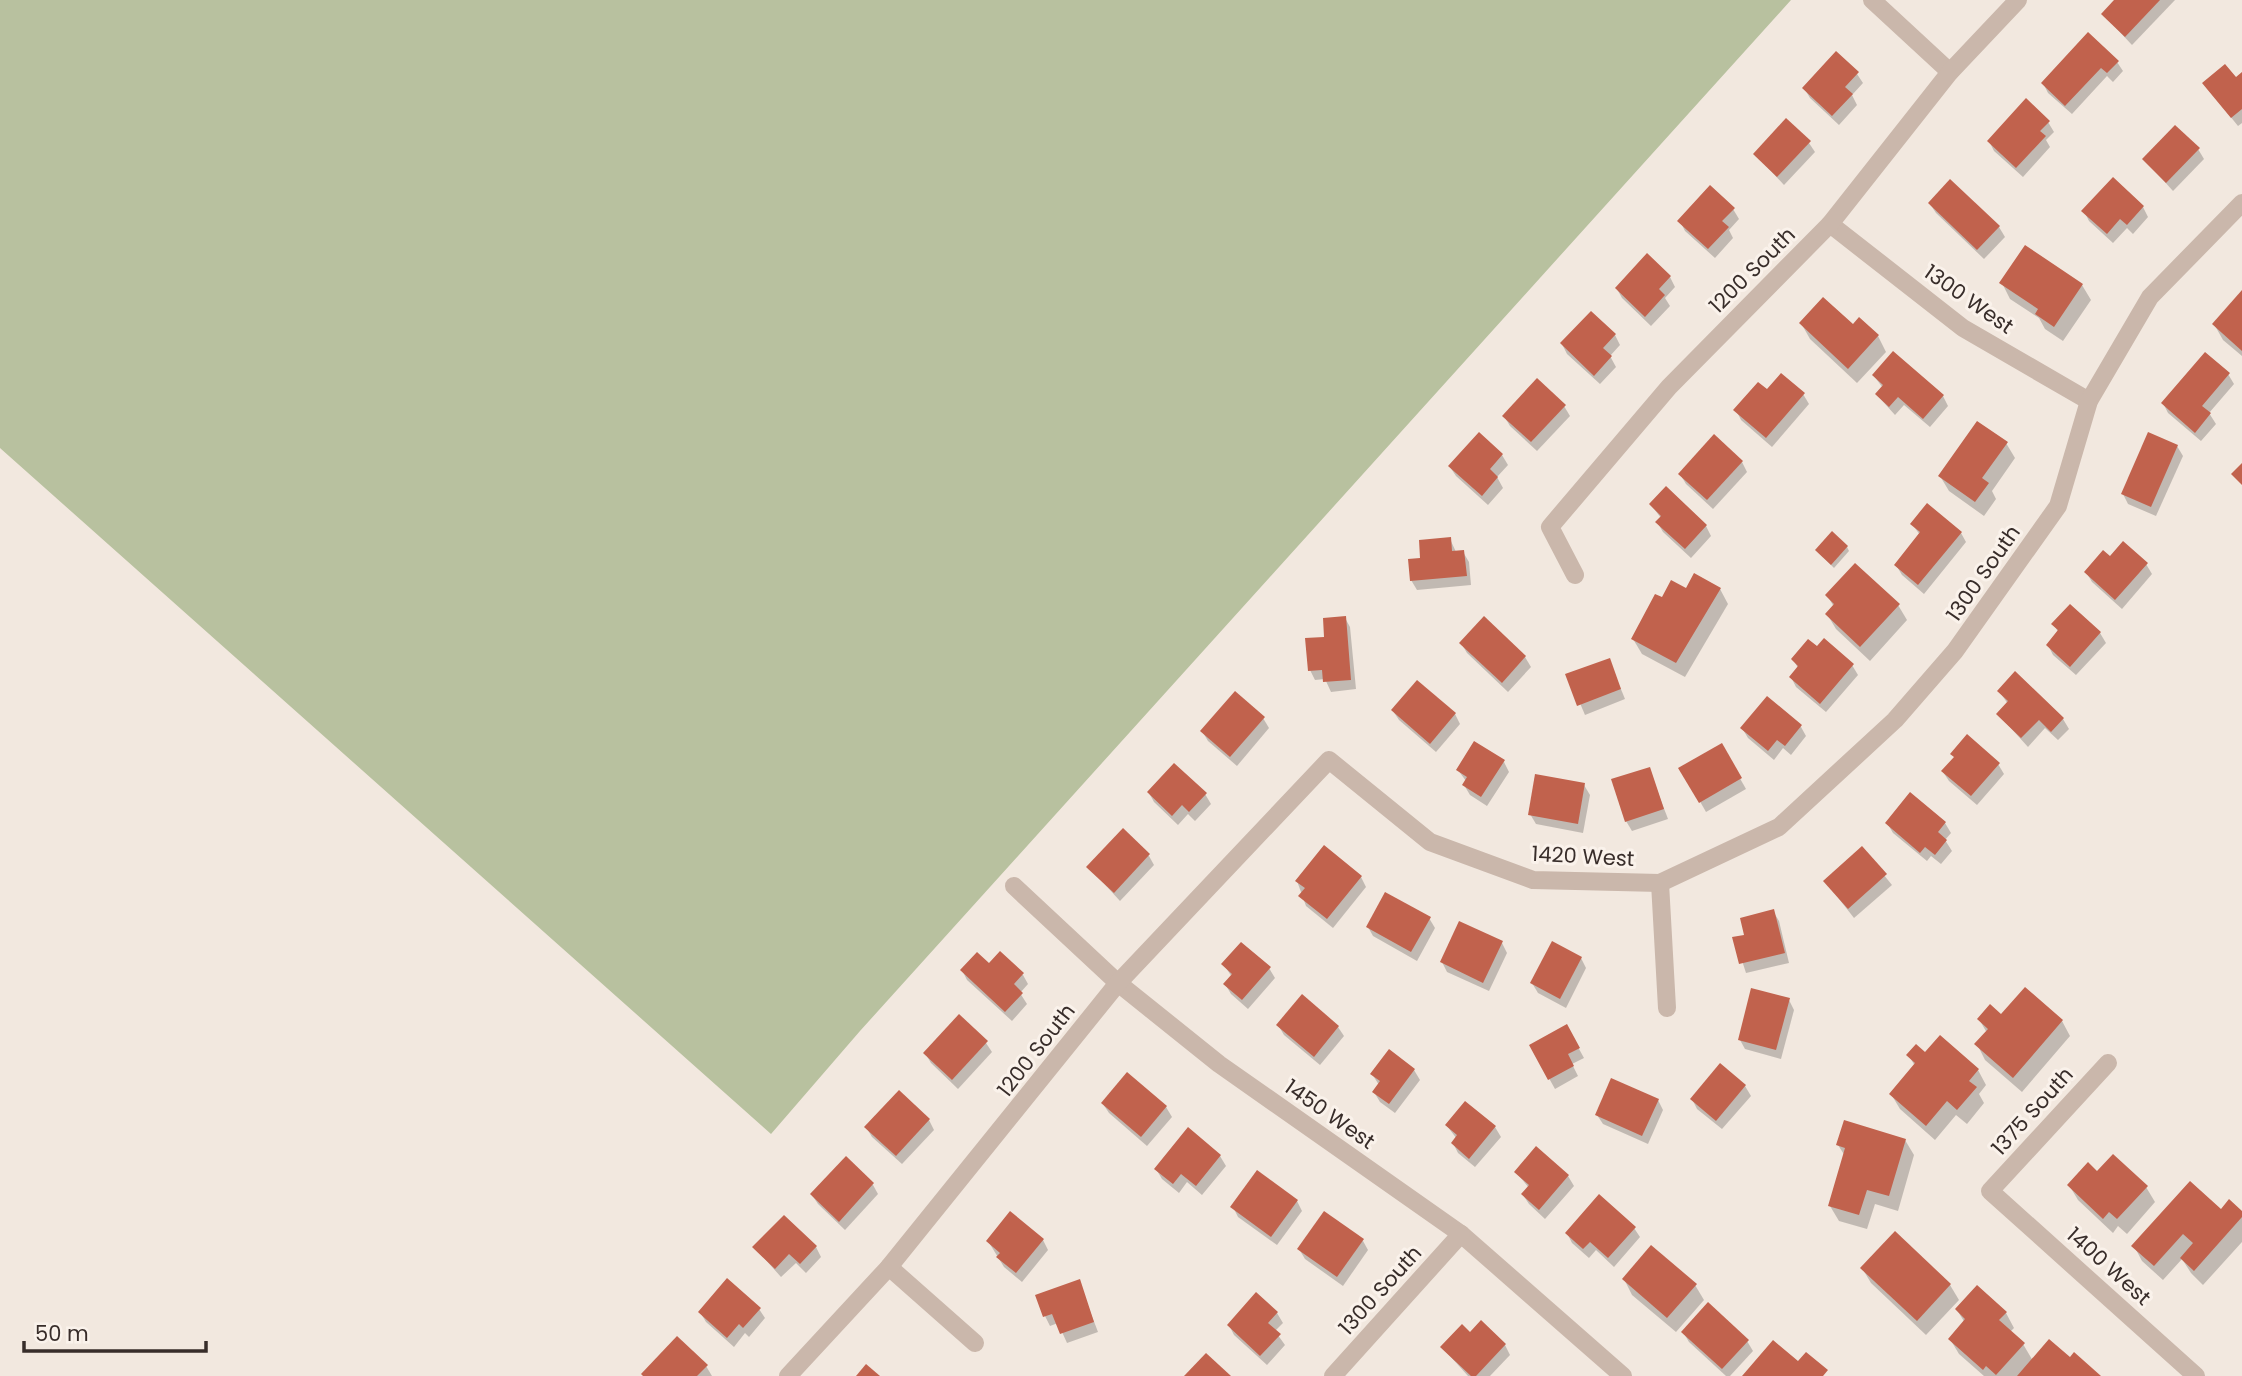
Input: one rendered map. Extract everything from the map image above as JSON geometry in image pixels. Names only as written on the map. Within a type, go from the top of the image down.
[{"type":"street","points":[[1872,0],[1950,72]]},
{"type":"street","name":"1200 South","points":[[1575,575],[1550,527],[1669,387],[1829,224],[1950,72],[2018,0]]},
{"type":"street","name":"1300 South","points":[[1660,883],[1779,827],[1895,720],[1955,651],[2058,506],[2089,401],[2150,297],[2242,203]]},
{"type":"street","name":"1300 West","points":[[1829,224],[1963,328],[2089,401]]},
{"type":"street","name":"1200 South","points":[[788,1376],[889,1267],[1118,983],[1329,760]]},
{"type":"street","name":"1420 West","points":[[1329,760],[1430,842],[1533,880],[1660,883],[1667,1008]]},
{"type":"street","name":"1450 West","points":[[1014,886],[1118,983],[1219,1064],[1461,1234],[1623,1376]]},
{"type":"street","name":"1375 South","points":[[1990,1191],[2108,1063]]},
{"type":"street","name":"1400 West","points":[[1990,1191],[2196,1376]]},
{"type":"street","name":"1300 South","points":[[1333,1376],[1461,1234]]},
{"type":"street","points":[[889,1267],[975,1343]]},
{"type":"green space","points":[[0,0],[1791,0],[860,1031],[771,1134],[0,448]]},
{"type":"building","points":[[2114,0],[2160,0],[2125,37],[2101,14]]},
{"type":"building","points":[[2088,32],[2119,61],[2107,73],[2101,68],[2065,106],[2041,83]]},
{"type":"building","points":[[1836,51],[1859,72],[1845,87],[1853,94],[1832,116],[1802,88]]},
{"type":"building","points":[[2225,64],[2236,77],[2242,72],[2242,109],[2231,118],[2202,83]]},
{"type":"building","points":[[2026,98],[2050,121],[2040,131],[2046,136],[2016,168],[1987,141]]},
{"type":"building","points":[[1786,118],[1811,141],[1777,177],[1753,154]]},
{"type":"building","points":[[2175,125],[2200,148],[2166,183],[2142,159]]},
{"type":"building","points":[[2113,177],[2144,206],[2127,225],[2120,219],[2107,234],[2081,211]]},
{"type":"building","points":[[1950,179],[2000,226],[1977,250],[1928,203]]},
{"type":"building","points":[[1710,185],[1735,208],[1722,221],[1729,227],[1708,249],[1677,221]]},
{"type":"building","points":[[2025,245],[2083,284],[2054,327],[2035,314],[2038,309],[1999,283]]},
{"type":"building","points":[[1647,253],[1671,276],[1659,289],[1665,295],[1645,317],[1615,288]]},
{"type":"building","points":[[2242,290],[2242,351],[2212,324]]},
{"type":"building","points":[[1823,297],[1853,324],[1859,317],[1879,335],[1848,369],[1799,323]]},
{"type":"building","points":[[1591,311],[1616,334],[1603,348],[1612,356],[1594,376],[1560,343]]},
{"type":"building","points":[[1893,351],[1944,395],[1923,419],[1898,397],[1889,407],[1875,394],[1883,385],[1872,375]]},
{"type":"building","points":[[2205,352],[2230,373],[2202,406],[2211,413],[2195,433],[2161,403]]},
{"type":"building","points":[[1781,373],[1805,393],[1766,438],[1733,410],[1758,382],[1767,389]]},
{"type":"building","points":[[1537,378],[1566,405],[1531,442],[1502,416]]},
{"type":"building","points":[[1977,421],[2008,442],[1982,478],[1989,483],[1975,502],[1938,476]]},
{"type":"building","points":[[1479,432],[1503,454],[1490,469],[1498,477],[1482,496],[1448,466]]},
{"type":"building","points":[[2148,432],[2178,445],[2151,507],[2121,494]]},
{"type":"building","points":[[1714,434],[1743,461],[1707,500],[1678,474]]},
{"type":"building","points":[[2242,463],[2242,485],[2231,474]]},
{"type":"building","points":[[1666,486],[1707,525],[1685,549],[1655,522],[1661,516],[1649,504]]},
{"type":"building","points":[[1927,503],[1962,532],[1918,585],[1894,565],[1920,532],[1910,524]]},
{"type":"building","points":[[1832,531],[1848,546],[1831,565],[1815,550]]},
{"type":"building","points":[[1451,537],[1452,551],[1464,550],[1467,576],[1410,581],[1408,559],[1420,558],[1419,540]]},
{"type":"building","points":[[2123,541],[2148,563],[2115,600],[2084,572],[2103,550],[2110,556]]},
{"type":"building","points":[[1855,563],[1900,604],[1860,647],[1825,614],[1834,604],[1825,595]]},
{"type":"building","points":[[1694,573],[1721,588],[1676,663],[1631,639],[1655,594],[1662,597],[1671,580],[1686,588]]},
{"type":"building","points":[[2070,604],[2101,632],[2070,667],[2046,645],[2058,630],[2051,624]]},
{"type":"building","points":[[1346,616],[1351,680],[1323,682],[1322,670],[1308,671],[1305,638],[1324,637],[1323,618]]},
{"type":"building","points":[[1484,616],[1526,656],[1502,683],[1459,643]]},
{"type":"building","points":[[1824,638],[1854,664],[1820,704],[1789,677],[1798,666],[1791,659],[1808,639],[1817,646]]},
{"type":"building","points":[[1610,658],[1621,689],[1577,706],[1565,674]]},
{"type":"building","points":[[2015,671],[2064,718],[2051,732],[2039,720],[2021,738],[1996,714],[2008,701],[1997,691]]},
{"type":"building","points":[[1417,680],[1456,713],[1430,744],[1391,710]]},
{"type":"building","points":[[1235,691],[1265,717],[1230,757],[1200,731]]},
{"type":"building","points":[[1767,696],[1802,725],[1785,746],[1777,740],[1768,751],[1740,728]]},
{"type":"building","points":[[1967,734],[2000,763],[1971,796],[1941,771],[1954,757],[1950,754]]},
{"type":"building","points":[[1474,741],[1505,760],[1481,797],[1462,785],[1467,777],[1456,770]]},
{"type":"building","points":[[1722,743],[1742,778],[1699,803],[1678,768]]},
{"type":"building","points":[[1174,763],[1207,793],[1189,812],[1182,805],[1172,816],[1147,792]]},
{"type":"building","points":[[1650,767],[1664,809],[1625,822],[1611,779]]},
{"type":"building","points":[[1535,774],[1585,783],[1578,824],[1528,815]]},
{"type":"building","points":[[1910,792],[1946,822],[1938,832],[1947,840],[1935,855],[1925,847],[1920,853],[1885,823]]},
{"type":"building","points":[[1123,828],[1150,854],[1114,893],[1086,867]]},
{"type":"building","points":[[1324,845],[1362,876],[1327,919],[1298,896],[1305,888],[1295,881]]},
{"type":"building","points":[[1862,846],[1887,874],[1848,909],[1823,881]]},
{"type":"building","points":[[1385,892],[1431,917],[1411,952],[1366,927]]},
{"type":"building","points":[[1774,909],[1785,953],[1739,964],[1732,937],[1744,935],[1740,918]]},
{"type":"building","points":[[1459,921],[1503,941],[1483,983],[1440,962]]},
{"type":"building","points":[[1552,941],[1582,957],[1560,999],[1530,983]]},
{"type":"building","points":[[1241,942],[1271,967],[1242,1000],[1223,984],[1232,974],[1221,964]]},
{"type":"building","points":[[1000,951],[1024,973],[1014,984],[1023,993],[1005,1012],[960,970],[977,952],[989,963]]},
{"type":"building","points":[[2025,987],[2063,1020],[2013,1078],[1974,1044],[1988,1029],[1977,1019],[1990,1004],[2001,1014]]},
{"type":"building","points":[[1751,988],[1790,998],[1776,1050],[1738,1040]]},
{"type":"building","points":[[1302,994],[1339,1026],[1314,1057],[1276,1025]]},
{"type":"building","points":[[959,1014],[988,1041],[952,1080],[923,1053]]},
{"type":"building","points":[[1567,1024],[1580,1048],[1568,1054],[1574,1066],[1548,1080],[1529,1045]]},
{"type":"building","points":[[1940,1035],[1979,1069],[1969,1081],[1977,1087],[1957,1110],[1947,1101],[1926,1126],[1889,1094],[1915,1063],[1906,1055],[1916,1044],[1925,1052]]},
{"type":"building","points":[[1389,1049],[1415,1069],[1389,1104],[1372,1092],[1380,1081],[1370,1074]]},
{"type":"building","points":[[1720,1063],[1746,1085],[1716,1121],[1690,1099]]},
{"type":"building","points":[[1127,1072],[1167,1106],[1141,1137],[1101,1103]]},
{"type":"building","points":[[1611,1078],[1659,1099],[1642,1136],[1595,1115]]},
{"type":"building","points":[[899,1090],[930,1119],[896,1156],[864,1127]]},
{"type":"building","points":[[1465,1101],[1496,1126],[1469,1159],[1451,1143],[1457,1135],[1445,1125]]},
{"type":"building","points":[[1844,1120],[1906,1139],[1889,1196],[1867,1190],[1859,1215],[1828,1206],[1845,1148],[1836,1145]]},
{"type":"building","points":[[1188,1127],[1221,1155],[1196,1186],[1181,1174],[1173,1184],[1154,1169]]},
{"type":"building","points":[[1536,1146],[1569,1175],[1539,1210],[1521,1194],[1529,1185],[1514,1172]]},
{"type":"building","points":[[2113,1154],[2148,1186],[2117,1219],[2109,1212],[2103,1219],[2067,1185],[2088,1162],[2097,1171]]},
{"type":"building","points":[[846,1156],[874,1183],[839,1222],[810,1194]]},
{"type":"building","points":[[1257,1170],[1298,1200],[1271,1237],[1230,1207]]},
{"type":"building","points":[[2190,1181],[2221,1209],[2229,1199],[2242,1211],[2242,1217],[2194,1271],[2180,1258],[2193,1243],[2183,1234],[2154,1266],[2131,1246]]},
{"type":"building","points":[[1599,1194],[1636,1227],[1608,1258],[1590,1242],[1583,1249],[1565,1233]]},
{"type":"building","points":[[1010,1211],[1044,1239],[1016,1273],[996,1257],[1000,1253],[986,1241]]},
{"type":"building","points":[[1324,1211],[1364,1239],[1337,1277],[1297,1249]]},
{"type":"building","points":[[784,1215],[817,1246],[800,1264],[789,1254],[775,1269],[752,1247]]},
{"type":"building","points":[[1895,1231],[1951,1284],[1917,1321],[1860,1268]]},
{"type":"building","points":[[1651,1245],[1697,1284],[1667,1318],[1622,1279]]},
{"type":"building","points":[[727,1278],[761,1308],[743,1328],[739,1324],[727,1338],[698,1312]]},
{"type":"building","points":[[1080,1279],[1094,1322],[1060,1334],[1052,1314],[1043,1317],[1035,1295]]},
{"type":"building","points":[[1977,1285],[2007,1312],[1999,1320],[2025,1343],[1996,1375],[1986,1366],[1983,1370],[1948,1339],[1965,1319],[1955,1309]]},
{"type":"building","points":[[1256,1292],[1278,1312],[1268,1323],[1281,1334],[1260,1356],[1227,1325]]},
{"type":"building","points":[[1708,1302],[1749,1340],[1722,1369],[1681,1332]]},
{"type":"building","points":[[1481,1320],[1506,1344],[1476,1376],[1471,1376],[1440,1347],[1462,1324],[1470,1332]]},
{"type":"building","points":[[677,1336],[708,1365],[697,1376],[643,1376],[641,1374]]},
{"type":"building","points":[[2049,1339],[2070,1357],[2074,1352],[2101,1376],[2017,1376]]},
{"type":"building","points":[[1773,1340],[1798,1361],[1806,1352],[1828,1370],[1823,1376],[1742,1376]]},
{"type":"building","points":[[1206,1353],[1231,1376],[1184,1376]]},
{"type":"building","points":[[866,1364],[880,1376],[856,1376]]}]
